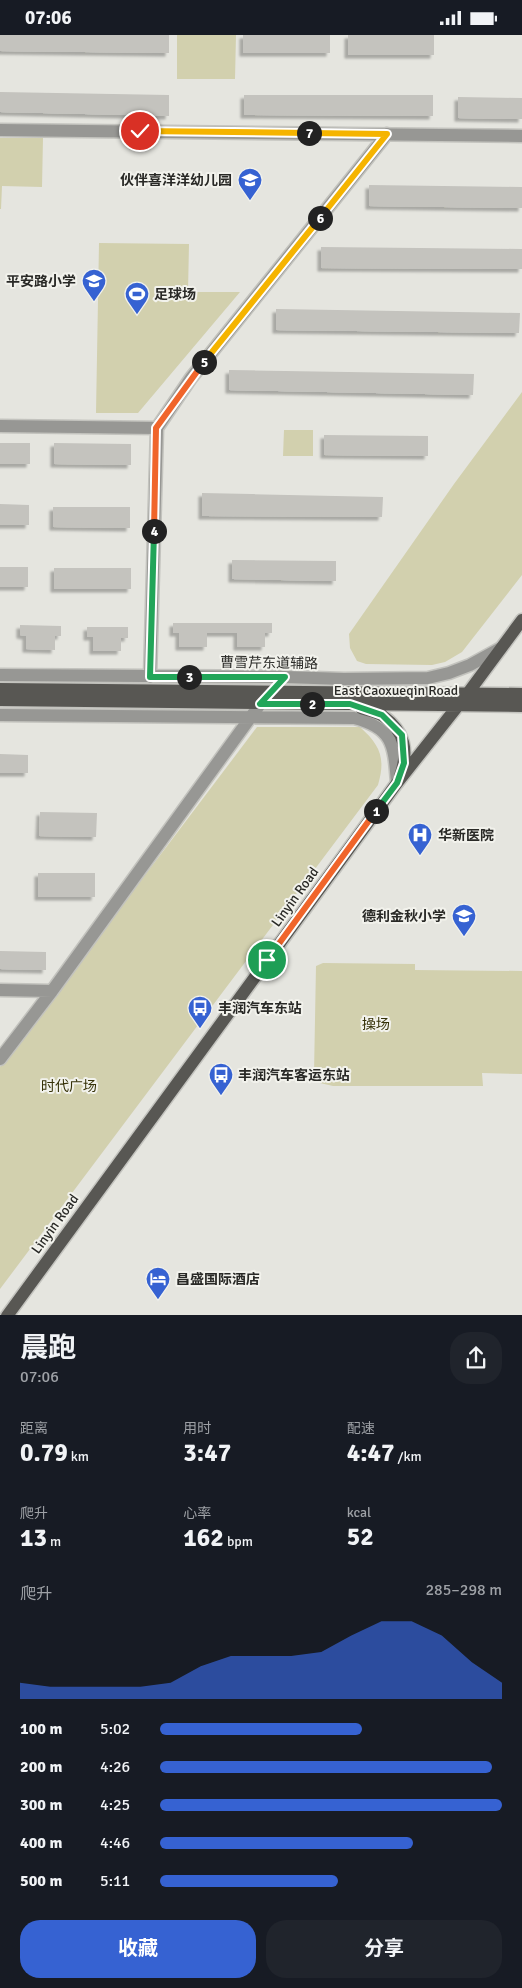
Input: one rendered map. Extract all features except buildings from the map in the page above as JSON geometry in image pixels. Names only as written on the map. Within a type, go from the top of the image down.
[{"type":"main road","name":"Linyin Road","points":[[7,1315],[397,783],[468,693],[522,620]]},
{"type":"main road","name":"East Caoxueqin Road","points":[[0,689],[522,694]]},
{"type":"main road","name":"East Caoxueqin Road","points":[[0,699],[522,707]]},
{"type":"main road","points":[[350,704],[382,715],[402,735],[404,763],[397,783]]},
{"type":"street","points":[[0,130],[522,136]]},
{"type":"street","points":[[150,677],[156,428],[191,378],[387,134]]},
{"type":"street","points":[[0,426],[156,428]]},
{"type":"street","name":"曹雪芹东道辅路","points":[[0,675],[344,679],[428,678],[470,665],[501,648]]},
{"type":"street","points":[[0,1059],[52,991],[260,704],[285,677]]},
{"type":"street","points":[[0,715],[354,718],[380,728],[390,739],[397,783]]},
{"type":"street","points":[[0,990],[52,991]]},
{"type":"green space","points":[[177,35],[236,35],[235,79],[177,79]]},
{"type":"green space","points":[[0,138],[43,138],[42,187],[2,186],[1,209],[0,209]]},
{"type":"green space","points":[[99,243],[189,244],[188,292],[240,292],[138,413],[96,413]]},
{"type":"green space","points":[[522,392],[522,575],[462,652],[445,662],[432,665],[366,664],[357,661],[350,648],[349,634],[454,484]]},
{"type":"green space","points":[[284,430],[313,430],[313,456],[283,456]]},
{"type":"green space","name":"时代广场","points":[[257,727],[360,727],[377,746],[380,753],[381,767],[378,785],[0,1289],[0,1067]]},
{"type":"green space","name":"操场","points":[[323,963],[415,964],[415,970],[522,971],[522,1074],[482,1073],[483,1086],[333,1086],[320,1083],[314,1073],[316,966]]},
{"type":"place","name":"伙伴喜洋洋幼儿园","points":[[250,201]]},
{"type":"place","name":"平安路小学","points":[[94,302]]},
{"type":"place","name":"足球场","points":[[137,315]]},
{"type":"place","name":"华新医院","points":[[420,856]]},
{"type":"place","name":"德利金秋小学","points":[[464,937]]},
{"type":"place","name":"丰润汽车东站","points":[[200,1029]]},
{"type":"place","name":"丰润汽车客运东站","points":[[221,1096]]},
{"type":"place","name":"昌盛国际酒店","points":[[158,1300]]},
{"type":"route","points":[[140,131],[387,134],[191,378],[156,428],[150,677],[285,677],[260,704],[350,704],[382,715],[402,735],[404,763],[397,783],[267,960]]}]
